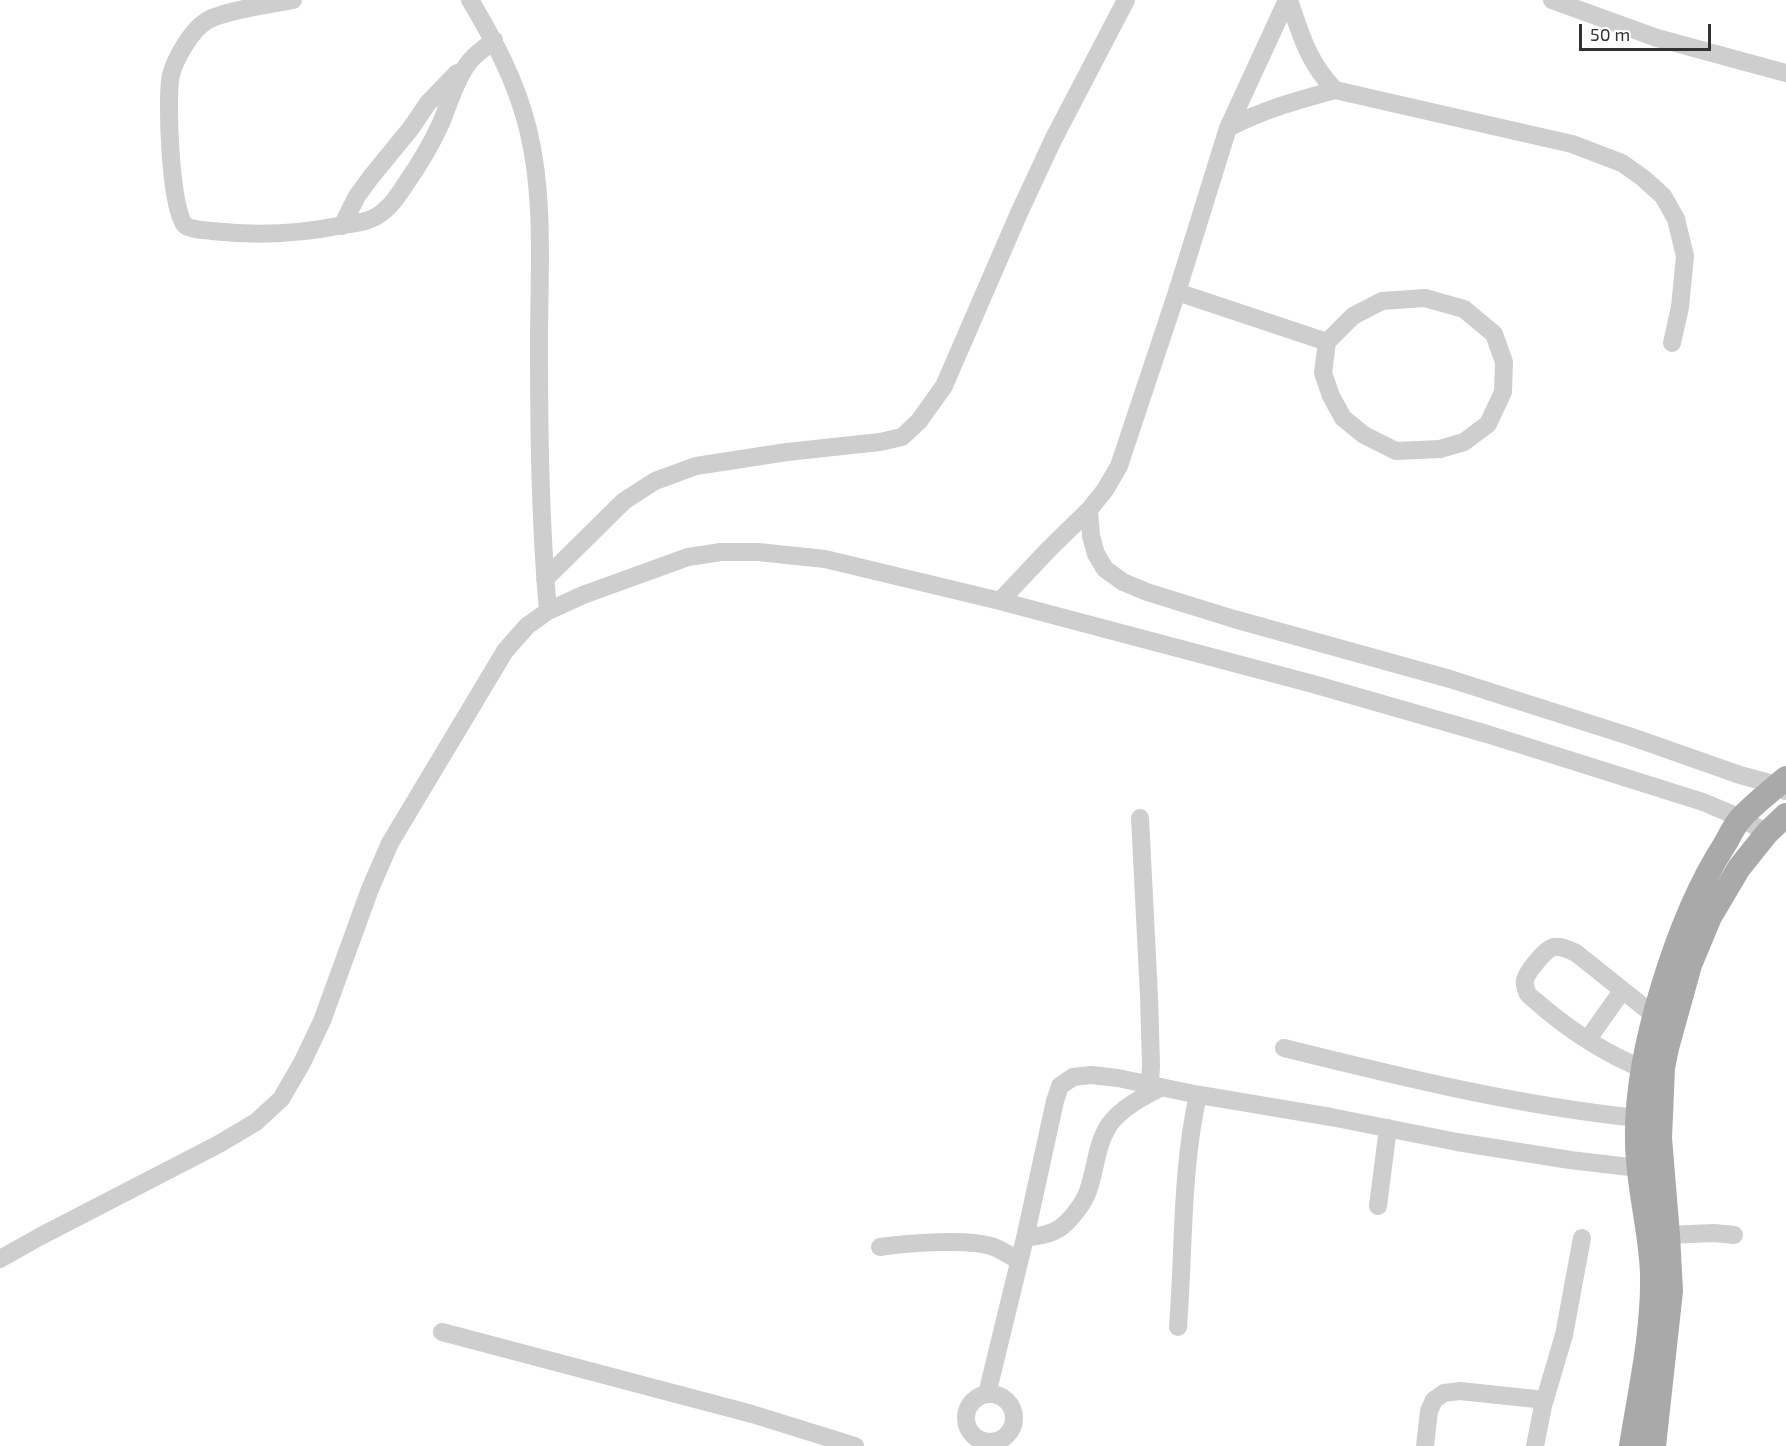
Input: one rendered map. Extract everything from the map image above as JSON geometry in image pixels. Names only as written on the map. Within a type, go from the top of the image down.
[{"type":"main road","points":[[1654,1446],[1671,1291],[1660,1138],[1663,1068],[1655,1016],[1669,968],[1712,863],[1741,818],[1783,785]]},
{"type":"main road","points":[[1632,1446],[1647,1341],[1652,1284],[1650,1244],[1638,1168],[1636,1138],[1643,1070],[1658,1046],[1710,917],[1739,868],[1767,833],[1786,815]]},
{"type":"street","points":[[293,0],[222,15],[205,22],[193,34],[177,58],[171,74],[169,89],[171,154],[178,213],[187,227],[226,232],[274,234],[313,231],[364,222],[375,217],[385,211],[395,199],[423,159],[467,64]]},
{"type":"street","points":[[470,0],[494,40],[513,79],[528,128],[536,172],[542,504],[548,611]]},
{"type":"street","points":[[545,579],[624,501],[655,481],[696,466],[787,452],[880,442],[902,437],[919,421],[944,386],[1053,140],[1126,0]]},
{"type":"street","points":[[1288,0],[1307,52],[1322,77],[1335,90]]},
{"type":"street","points":[[1000,601],[1089,510],[1105,490],[1119,466],[1228,128],[1288,0]]},
{"type":"street","points":[[1552,0],[1657,38],[1786,73]]},
{"type":"street","points":[[342,226],[357,196],[370,177],[428,104],[494,40]]},
{"type":"street","points":[[1228,128],[1253,115],[1278,106],[1335,90],[1572,144],[1622,164],[1663,196],[1677,219],[1685,256],[1680,307],[1672,343]]},
{"type":"street","points":[[1177,292],[1327,342]]},
{"type":"street","points":[[1425,298],[1464,309],[1494,334],[1504,362],[1503,392],[1488,424],[1464,442],[1440,449],[1396,451],[1364,435],[1343,418],[1331,396],[1323,373],[1327,342],[1353,316],[1382,301],[1425,298]]},
{"type":"street","points":[[1089,510],[1095,554],[1105,569],[1123,582],[1234,619],[1450,679],[1632,737],[1740,775],[1783,785]]},
{"type":"street","points":[[0,1259],[219,1144],[256,1122],[281,1099],[302,1063],[322,1021],[370,889],[390,843],[505,651],[527,626],[548,611],[583,595],[688,557],[721,552],[758,552],[825,560],[1000,601],[1313,684],[1487,734],[1684,796],[1741,818],[1767,833]]},
{"type":"street","points":[[1140,818],[1151,1065],[1156,1085]]},
{"type":"street","points":[[1643,1070],[1588,1039],[1552,1014],[1529,995],[1525,986],[1526,978],[1544,952],[1552,947],[1563,947],[1576,953],[1655,1016]]},
{"type":"street","points":[[1588,1039],[1622,991]]},
{"type":"street","points":[[1284,1048],[1463,1090],[1595,1114],[1638,1118]]},
{"type":"street","points":[[987,1394],[1055,1101],[1060,1086],[1073,1077],[1091,1075],[1118,1078],[1198,1095],[1331,1117],[1457,1142],[1638,1168]]},
{"type":"street","points":[[1025,1238],[1060,1228],[1082,1205],[1099,1146],[1110,1123],[1156,1085]]},
{"type":"street","points":[[1178,1327],[1188,1165],[1198,1095]]},
{"type":"street","points":[[1378,1206],[1388,1128]]},
{"type":"street","points":[[1668,1235],[1714,1233],[1734,1235]]},
{"type":"street","points":[[1535,1446],[1545,1400],[1564,1335],[1582,1238]]},
{"type":"street","points":[[880,1247],[899,1244],[976,1243],[994,1247],[1019,1261]]},
{"type":"street","points":[[442,1332],[752,1414],[855,1446]]},
{"type":"street","points":[[1425,1446],[1429,1411],[1434,1400],[1444,1393],[1460,1391],[1545,1400]]},
{"type":"street","points":[[987,1394],[1002,1397],[1012,1409],[1012,1425],[1009,1432],[997,1441],[980,1443],[969,1431],[966,1415],[973,1401],[979,1396],[987,1394]]}]
